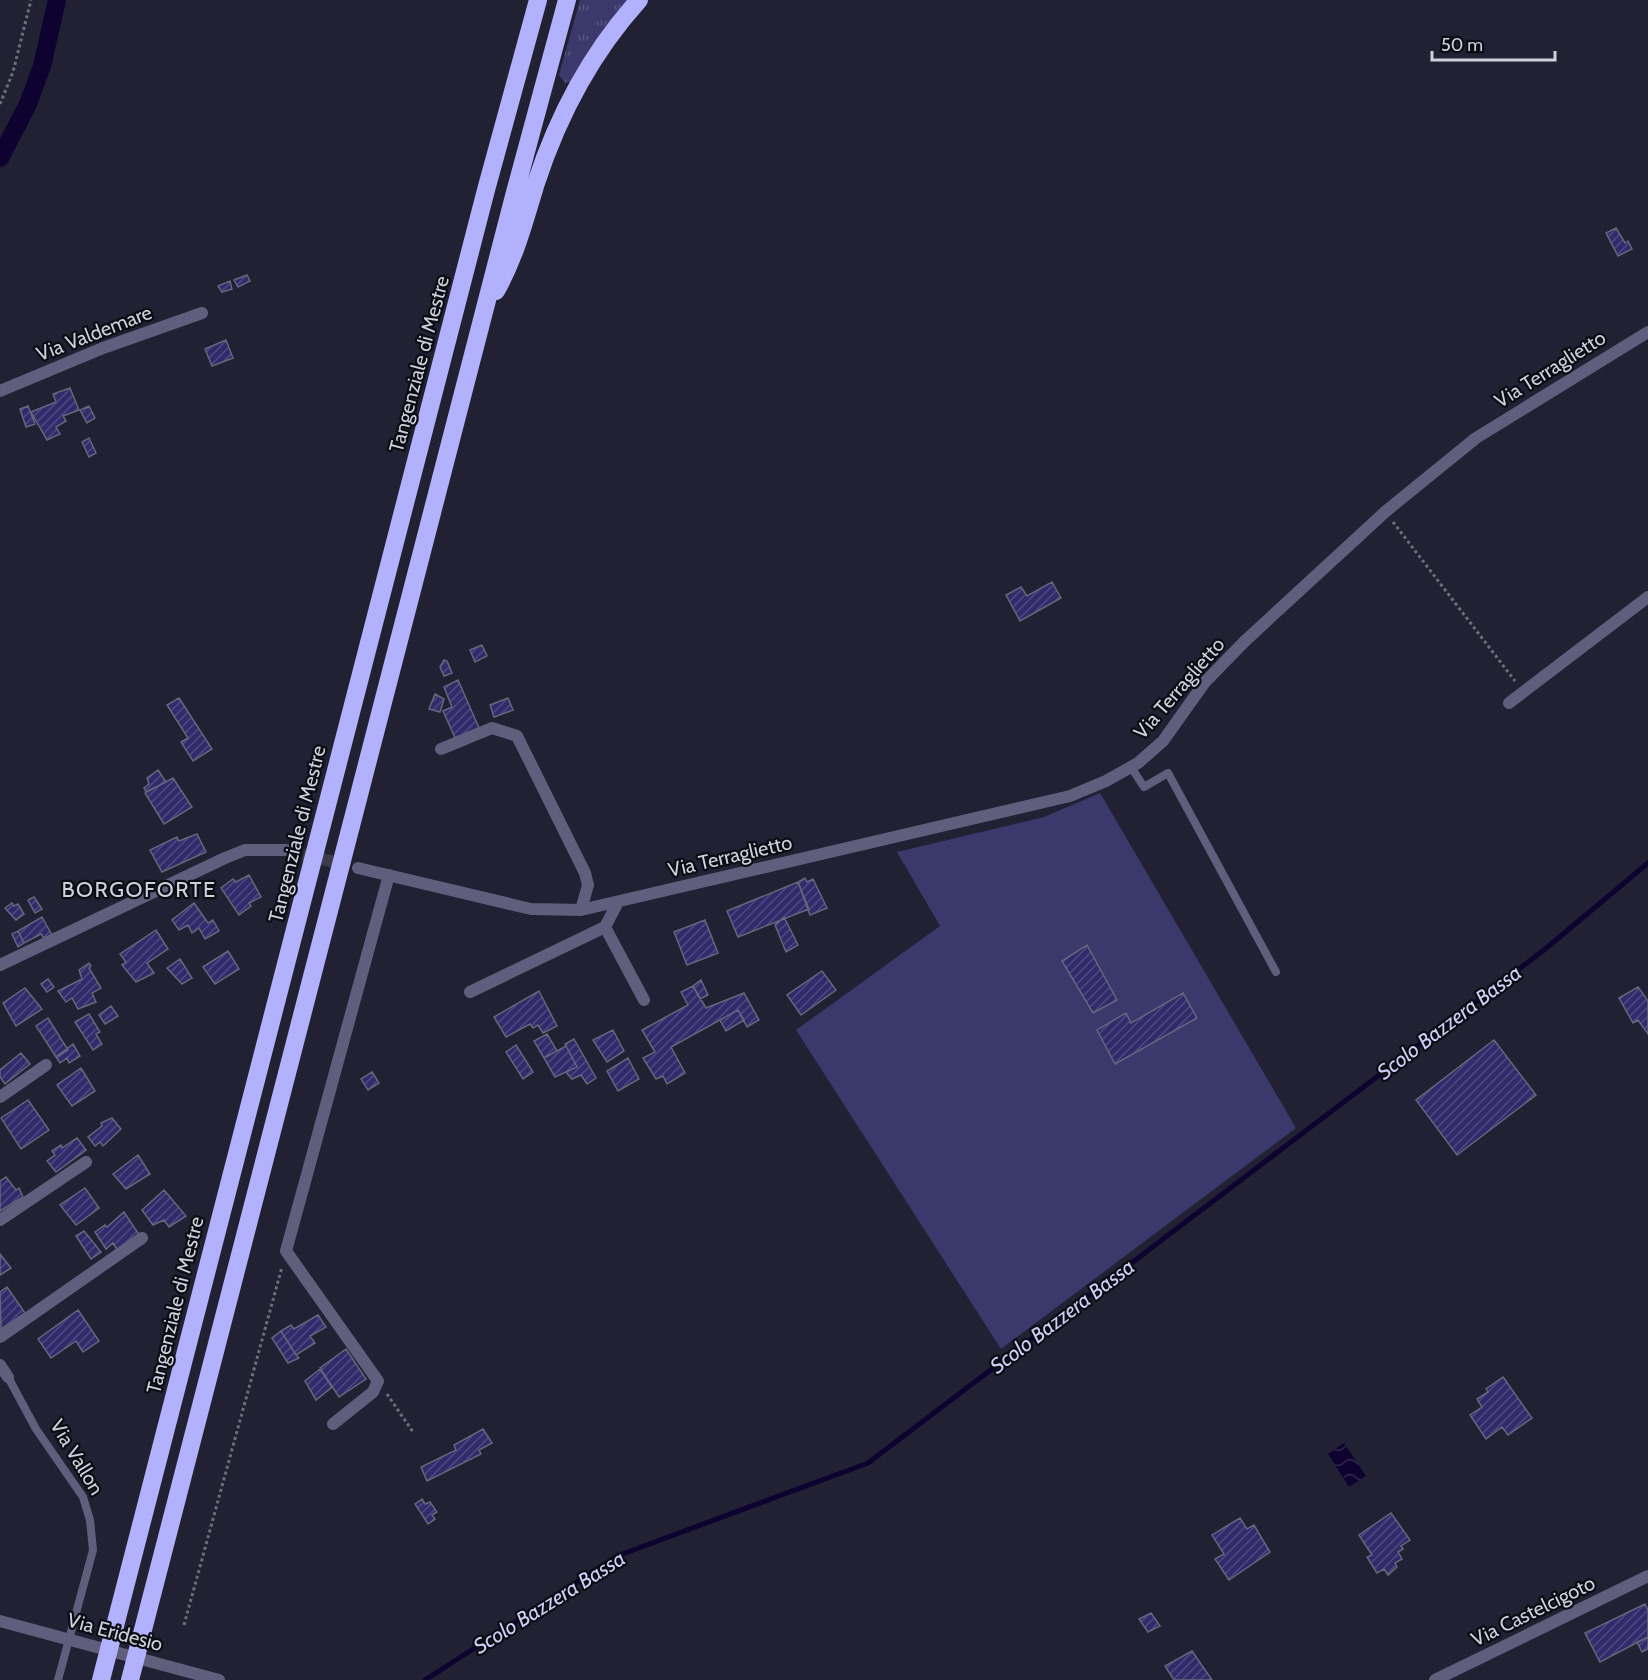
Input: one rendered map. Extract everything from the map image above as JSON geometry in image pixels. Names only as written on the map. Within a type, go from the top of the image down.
[{"type":"highway","name":"Tangenziale di Mestre","points":[[100,1680],[511,93],[538,0]]},
{"type":"highway","points":[[130,1680],[481,322],[567,0]]},
{"type":"highway","points":[[481,322],[518,248],[536,183],[570,102],[604,42],[639,0]]},
{"type":"street","name":"Via Valdemare","points":[[0,391],[103,348],[202,313]]},
{"type":"street","name":"Via Terraglietto","points":[[358,867],[531,909],[554,912],[581,910],[1070,796],[1131,767],[1163,741],[1204,682],[1237,649],[1385,512],[1476,438],[1648,332]]},
{"type":"street","points":[[1509,703],[1648,597]]},
{"type":"street","points":[[441,749],[492,728],[517,736],[585,873],[588,885],[581,910]]},
{"type":"street","points":[[0,965],[225,858],[245,850],[286,850]]},
{"type":"street","points":[[333,1424],[374,1392],[378,1381],[286,1251],[389,875]]},
{"type":"street","points":[[470,992],[605,927],[618,902]]},
{"type":"street","points":[[605,927],[644,1000]]},
{"type":"street","points":[[0,1097],[46,1065]]},
{"type":"street","points":[[0,1220],[86,1162]]},
{"type":"street","points":[[0,1337],[142,1238]]},
{"type":"street","name":"Via Vallon","points":[[0,1365],[8,1377]]},
{"type":"street","name":"Via Castelcigoto","points":[[1436,1680],[1648,1576]]},
{"type":"street","name":"Via Eridesio","points":[[0,1621],[215,1678]]},
{"type":"lane","points":[[1131,767],[1144,787],[1168,773],[1276,972]]},
{"type":"lane","name":"Via Vallon","points":[[8,1377],[36,1429],[83,1497],[90,1520],[93,1551],[58,1680]]},
{"type":"path","points":[[0,104],[13,72],[31,0]]},
{"type":"path","points":[[1385,512],[1523,692]]},
{"type":"path","points":[[184,1624],[286,1251]]},
{"type":"path","points":[[378,1381],[413,1432]]},
{"type":"green space","points":[[580,0],[630,0],[572,81],[565,83],[559,75]]},
{"type":"green space","points":[[1100,793],[1296,1128],[1001,1349],[796,1030],[940,926],[897,852],[1044,817]]},
{"type":"water","points":[[1344,1443],[1366,1476],[1349,1487],[1328,1454]]},
{"type":"building","points":[[1616,228],[1625,243],[1628,241],[1632,249],[1618,256],[1606,233]]},
{"type":"building","points":[[247,275],[250,281],[238,287],[234,280]]},
{"type":"building","points":[[230,281],[232,289],[222,292],[218,286]]},
{"type":"building","points":[[226,340],[233,358],[212,366],[205,349]]},
{"type":"building","points":[[70,388],[79,410],[63,416],[66,421],[56,427],[60,434],[47,440],[31,412],[56,402],[53,394]]},
{"type":"building","points":[[28,406],[35,424],[26,427],[20,409]]},
{"type":"building","points":[[89,406],[95,418],[87,423],[80,410]]},
{"type":"building","points":[[89,438],[96,453],[89,457],[82,442]]},
{"type":"building","points":[[1052,582],[1061,598],[1020,621],[1006,595],[1021,587],[1027,596]]},
{"type":"building","points":[[482,645],[487,656],[475,662],[470,650]]},
{"type":"building","points":[[444,660],[447,661],[452,673],[444,676],[440,667]]},
{"type":"building","points":[[458,680],[480,730],[456,740],[443,711],[452,707],[444,687]]},
{"type":"building","points":[[435,694],[444,699],[440,712],[429,709]]},
{"type":"building","points":[[179,698],[212,749],[193,761],[181,742],[188,738],[167,705]]},
{"type":"building","points":[[508,698],[513,710],[494,717],[490,705]]},
{"type":"building","points":[[158,770],[166,782],[146,792],[144,788],[149,784],[147,778]]},
{"type":"building","points":[[173,778],[192,807],[164,824],[145,793]]},
{"type":"building","points":[[197,834],[206,852],[162,872],[150,850],[177,837],[179,841]]},
{"type":"building","points":[[249,875],[261,897],[249,903],[251,906],[239,915],[221,888],[233,879],[236,882]]},
{"type":"building","points":[[805,878],[807,882],[813,879],[827,908],[810,915],[798,882]]},
{"type":"building","points":[[798,882],[809,909],[738,937],[727,911]]},
{"type":"building","points":[[34,897],[42,909],[35,913],[28,900]]},
{"type":"building","points":[[12,903],[14,906],[18,904],[24,914],[16,920],[5,908]]},
{"type":"building","points":[[194,903],[208,923],[213,920],[219,931],[205,939],[199,928],[192,933],[188,925],[179,930],[172,920]]},
{"type":"building","points":[[42,917],[52,935],[44,938],[41,934],[24,943],[18,931]]},
{"type":"building","points":[[784,917],[798,945],[786,952],[775,925]]},
{"type":"building","points":[[705,920],[718,953],[687,965],[674,932]]},
{"type":"building","points":[[156,930],[168,949],[147,963],[154,973],[136,982],[122,965],[126,962],[120,954]]},
{"type":"building","points":[[18,931],[24,943],[18,947],[12,934]]},
{"type":"building","points":[[1087,945],[1117,1000],[1093,1013],[1062,961]]},
{"type":"building","points":[[228,951],[239,969],[215,984],[203,967]]},
{"type":"building","points":[[180,959],[192,978],[182,984],[167,968]]},
{"type":"building","points":[[89,963],[91,966],[89,968],[101,988],[92,993],[96,1002],[78,1009],[72,998],[66,1002],[58,991],[82,979],[79,970]]},
{"type":"building","points":[[822,971],[836,990],[801,1015],[787,995]]},
{"type":"building","points":[[48,979],[54,987],[47,992],[41,984]]},
{"type":"building","points":[[701,980],[708,995],[700,999],[693,986]]},
{"type":"building","points":[[693,986],[706,1008],[744,993],[759,1020],[747,1027],[738,1010],[671,1047],[685,1073],[667,1084],[663,1076],[656,1079],[643,1058],[655,1052],[642,1030],[688,1005],[681,992]]},
{"type":"building","points":[[1638,987],[1648,1001],[1648,1034],[1638,1020],[1633,1023],[1619,998]]},
{"type":"building","points":[[25,988],[42,1009],[16,1026],[3,1003]]},
{"type":"building","points":[[539,991],[557,1026],[543,1033],[538,1025],[533,1028],[530,1024],[506,1037],[494,1017]]},
{"type":"building","points":[[1183,993],[1197,1018],[1115,1064],[1097,1030],[1126,1013],[1131,1023]]},
{"type":"building","points":[[111,1006],[118,1016],[105,1024],[99,1015]]},
{"type":"building","points":[[738,1010],[744,1020],[726,1031],[720,1020]]},
{"type":"building","points":[[89,1014],[100,1032],[96,1034],[102,1044],[93,1050],[75,1022]]},
{"type":"building","points":[[48,1018],[68,1050],[56,1057],[36,1026]]},
{"type":"building","points":[[613,1030],[624,1051],[607,1062],[593,1040]]},
{"type":"building","points":[[547,1034],[557,1051],[544,1058],[534,1041]]},
{"type":"building","points":[[574,1039],[596,1078],[587,1084],[581,1075],[572,1079],[566,1072],[577,1067],[565,1044]]},
{"type":"building","points":[[1494,1040],[1536,1095],[1457,1155],[1416,1100]]},
{"type":"building","points":[[73,1044],[80,1056],[69,1063],[67,1058],[60,1063],[56,1057]]},
{"type":"building","points":[[516,1045],[533,1072],[523,1079],[506,1052]]},
{"type":"building","points":[[566,1046],[577,1067],[555,1077],[544,1058]]},
{"type":"building","points":[[21,1053],[30,1064],[5,1084],[0,1077],[0,1070]]},
{"type":"building","points":[[628,1058],[639,1079],[618,1091],[607,1071]]},
{"type":"building","points":[[81,1068],[95,1091],[72,1106],[57,1085]]},
{"type":"building","points":[[372,1072],[379,1083],[368,1090],[361,1079]]},
{"type":"building","points":[[28,1100],[49,1130],[21,1149],[1,1118]]},
{"type":"building","points":[[112,1118],[121,1129],[103,1146],[100,1142],[95,1146],[88,1137],[102,1126],[101,1123]]},
{"type":"building","points":[[77,1138],[86,1150],[56,1172],[47,1161],[55,1155],[52,1151],[61,1145],[62,1148]]},
{"type":"building","points":[[138,1155],[150,1174],[126,1189],[113,1174]]},
{"type":"building","points":[[6,1177],[16,1190],[19,1188],[23,1197],[0,1211],[0,1181]]},
{"type":"building","points":[[85,1188],[99,1208],[76,1225],[60,1205]]},
{"type":"building","points":[[164,1190],[186,1216],[169,1227],[164,1220],[153,1225],[142,1210]]},
{"type":"building","points":[[124,1212],[140,1236],[118,1251],[113,1243],[106,1249],[95,1232],[105,1225],[107,1227]]},
{"type":"building","points":[[84,1231],[101,1252],[91,1259],[76,1236]]},
{"type":"building","points":[[0,1254],[11,1268],[0,1275]]},
{"type":"building","points":[[7,1287],[25,1313],[1,1329],[0,1292]]},
{"type":"building","points":[[78,1310],[99,1341],[83,1352],[76,1341],[51,1358],[38,1339]]},
{"type":"building","points":[[318,1315],[326,1327],[310,1336],[315,1343],[296,1355],[281,1331],[291,1325],[294,1329]]},
{"type":"building","points":[[281,1331],[299,1358],[288,1363],[272,1338]]},
{"type":"building","points":[[346,1349],[366,1379],[339,1397],[320,1368]]},
{"type":"building","points":[[320,1369],[332,1387],[316,1400],[305,1381]]},
{"type":"building","points":[[1503,1377],[1532,1418],[1508,1435],[1502,1427],[1486,1439],[1470,1415],[1482,1407],[1477,1399],[1488,1392],[1486,1389]]},
{"type":"building","points":[[483,1429],[492,1443],[479,1450],[481,1454],[427,1481],[421,1467],[456,1450],[454,1445]]},
{"type":"building","points":[[422,1499],[425,1504],[430,1502],[437,1512],[432,1515],[435,1519],[428,1524],[415,1504]]},
{"type":"building","points":[[1391,1513],[1410,1540],[1401,1546],[1403,1549],[1398,1552],[1402,1559],[1395,1563],[1397,1567],[1388,1575],[1384,1569],[1377,1573],[1367,1557],[1372,1555],[1359,1535]]},
{"type":"building","points":[[1240,1518],[1247,1529],[1254,1525],[1270,1552],[1229,1580],[1215,1559],[1224,1554],[1212,1535]]},
{"type":"building","points":[[1645,1604],[1648,1610],[1648,1637],[1600,1662],[1585,1633]]},
{"type":"building","points":[[1151,1613],[1160,1626],[1148,1632],[1139,1619]]},
{"type":"building","points":[[1648,1637],[1648,1649],[1642,1652],[1637,1642]]},
{"type":"building","points":[[1192,1651],[1212,1680],[1174,1680],[1165,1666]]},
{"type":"waterway","points":[[0,158],[28,104],[42,66],[57,0]]},
{"type":"waterway","name":"Scolo Bazzera Bassa","points":[[425,1680],[617,1556],[868,1463],[1544,950],[1648,863]]},
{"type":"tunnel","points":[[286,850],[358,868]]},
{"type":"district","name":"BORGOFORTE","points":[[139,889]]}]
